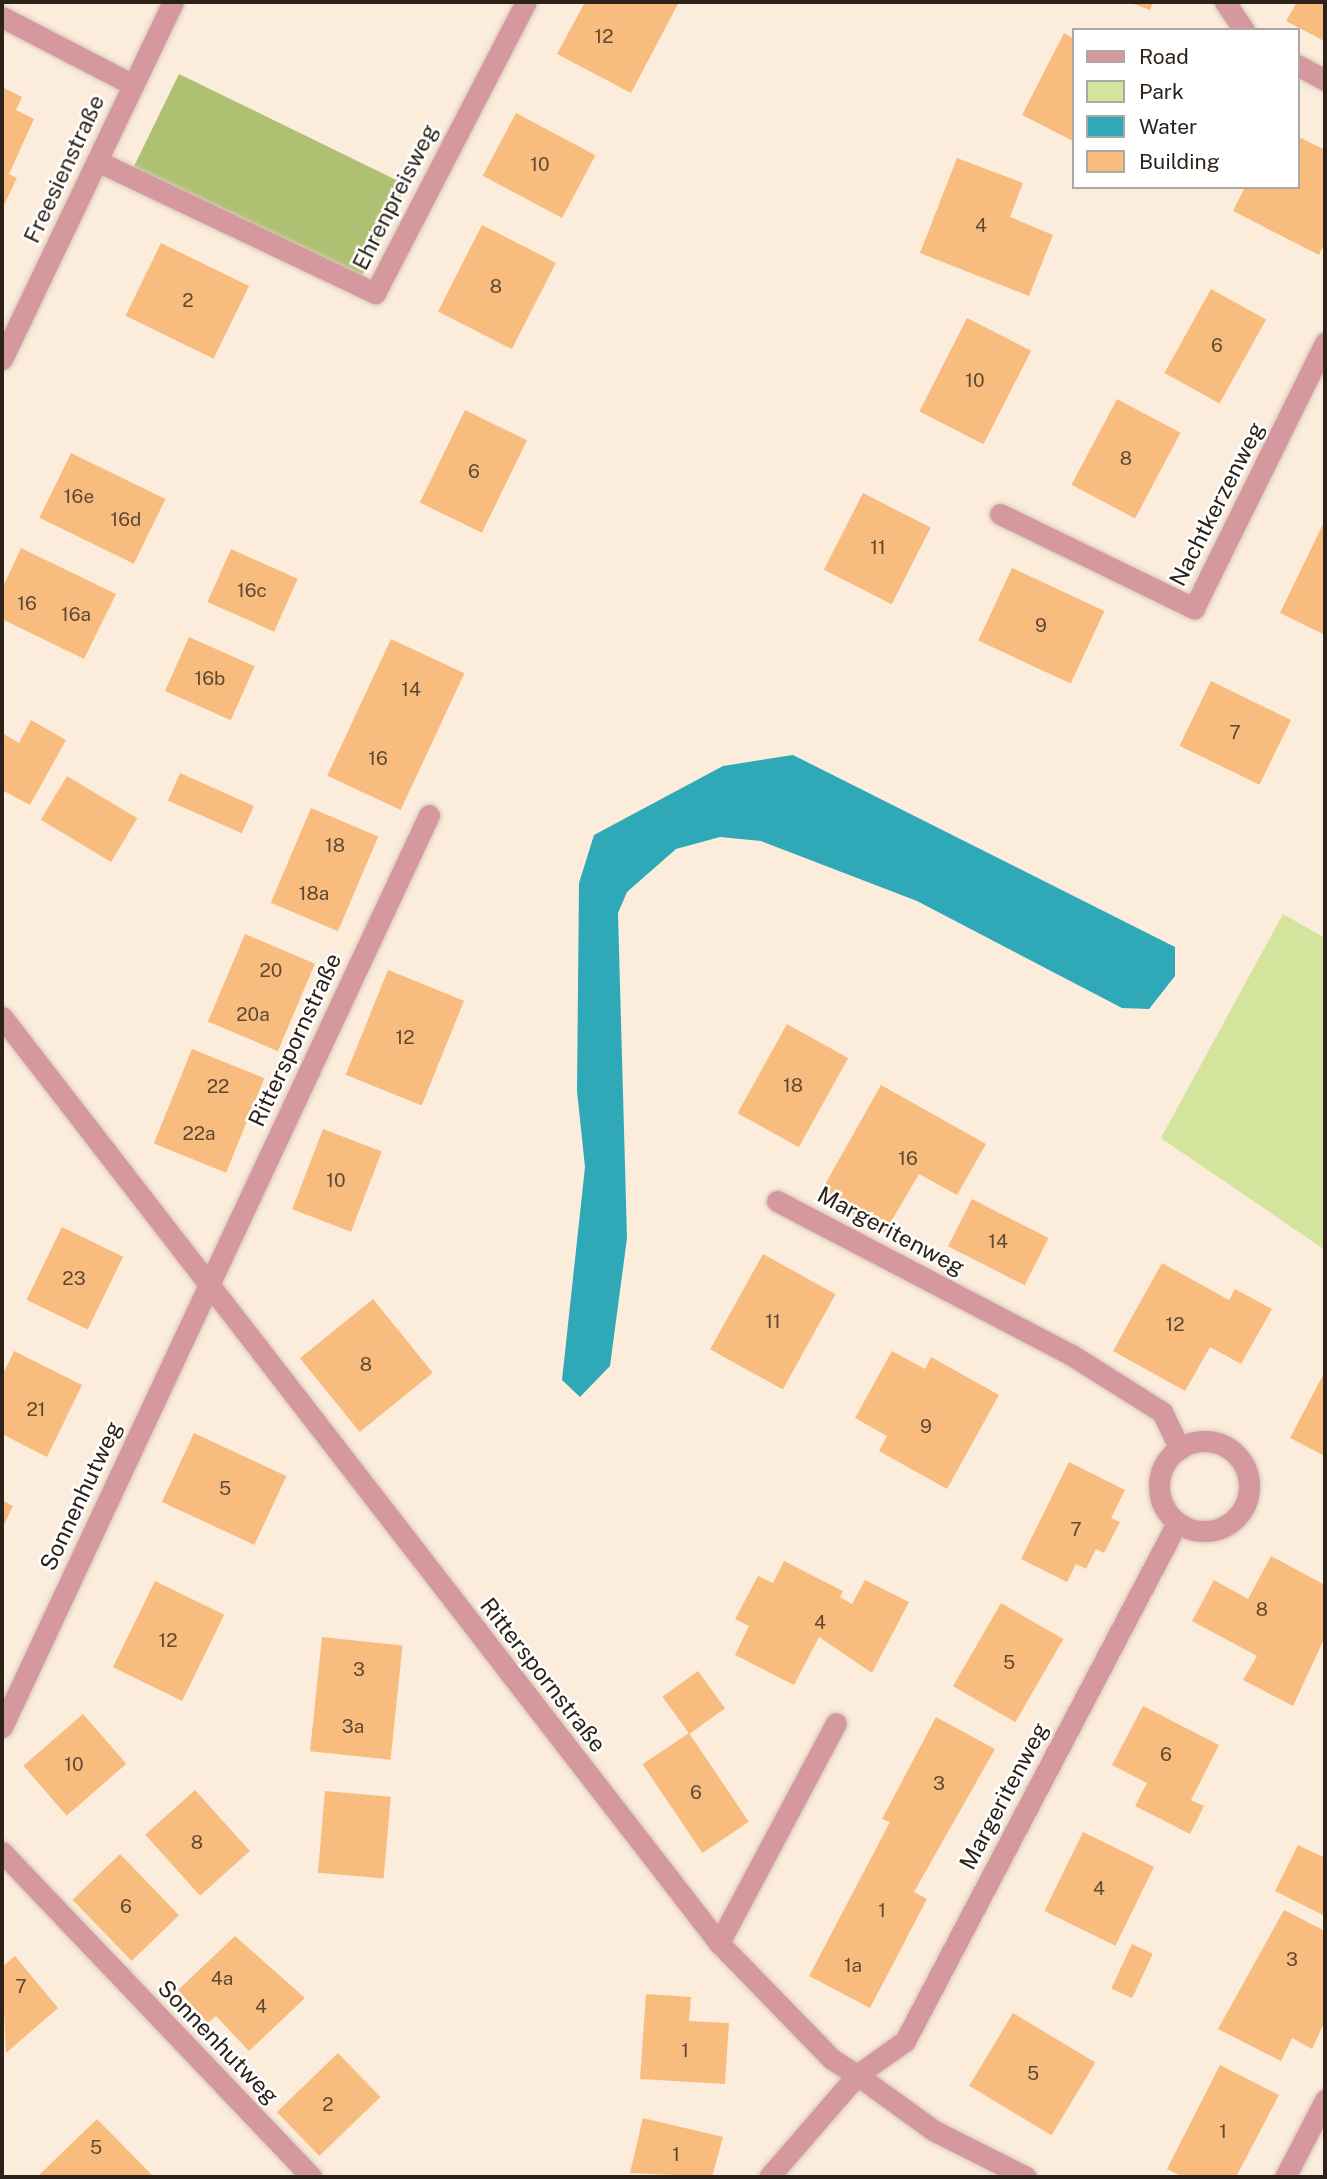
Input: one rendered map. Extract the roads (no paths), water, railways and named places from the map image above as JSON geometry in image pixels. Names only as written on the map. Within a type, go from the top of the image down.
[{"type":"street","name":"Freesienstraße","points":[[2,359],[173,2]]},
{"type":"street","name":"Ehrenpreisweg","points":[[97,161],[375,293],[526,2]]},
{"type":"street","points":[[1225,2],[1243,28]]},
{"type":"street","points":[[2,17],[133,85]]},
{"type":"street","points":[[1299,66],[1325,80]]},
{"type":"street","name":"Nachtkerzenweg","points":[[1000,514],[1194,608],[1325,343]]},
{"type":"street","name":"Ritterspornstraße","points":[[208,1287],[429,815]]},
{"type":"street","name":"Ritterspornstraße","points":[[2,1017],[208,1287],[719,1943],[832,2059],[933,2130],[1026,2177]]},
{"type":"street","name":"Margeritenweg","points":[[777,1201],[1070,1354],[1163,1412],[1180,1449]]},
{"type":"street","name":"Sonnenhutweg","points":[[2,1727],[208,1287]]},
{"type":"street","points":[[1206,1440],[1223,1444],[1240,1457],[1249,1476],[1248,1497],[1227,1525],[1210,1531],[1177,1522],[1162,1502],[1159,1479],[1180,1449],[1206,1440]]},
{"type":"street","name":"Margeritenweg","points":[[769,2177],[857,2075],[905,2041],[1177,1522]]},
{"type":"street","points":[[719,1943],[836,1723]]},
{"type":"street","name":"Sonnenhutweg","points":[[2,1852],[311,2177]]},
{"type":"street","points":[[1285,2177],[1325,2100]]},
{"type":"water","points":[[793,755],[1175,947],[1175,976],[1149,1009],[1122,1008],[917,901],[761,841],[720,837],[676,849],[627,892],[618,913],[627,1238],[610,1366],[580,1397],[562,1380],[585,1167],[577,1091],[579,883],[594,835],[723,766]]}]
